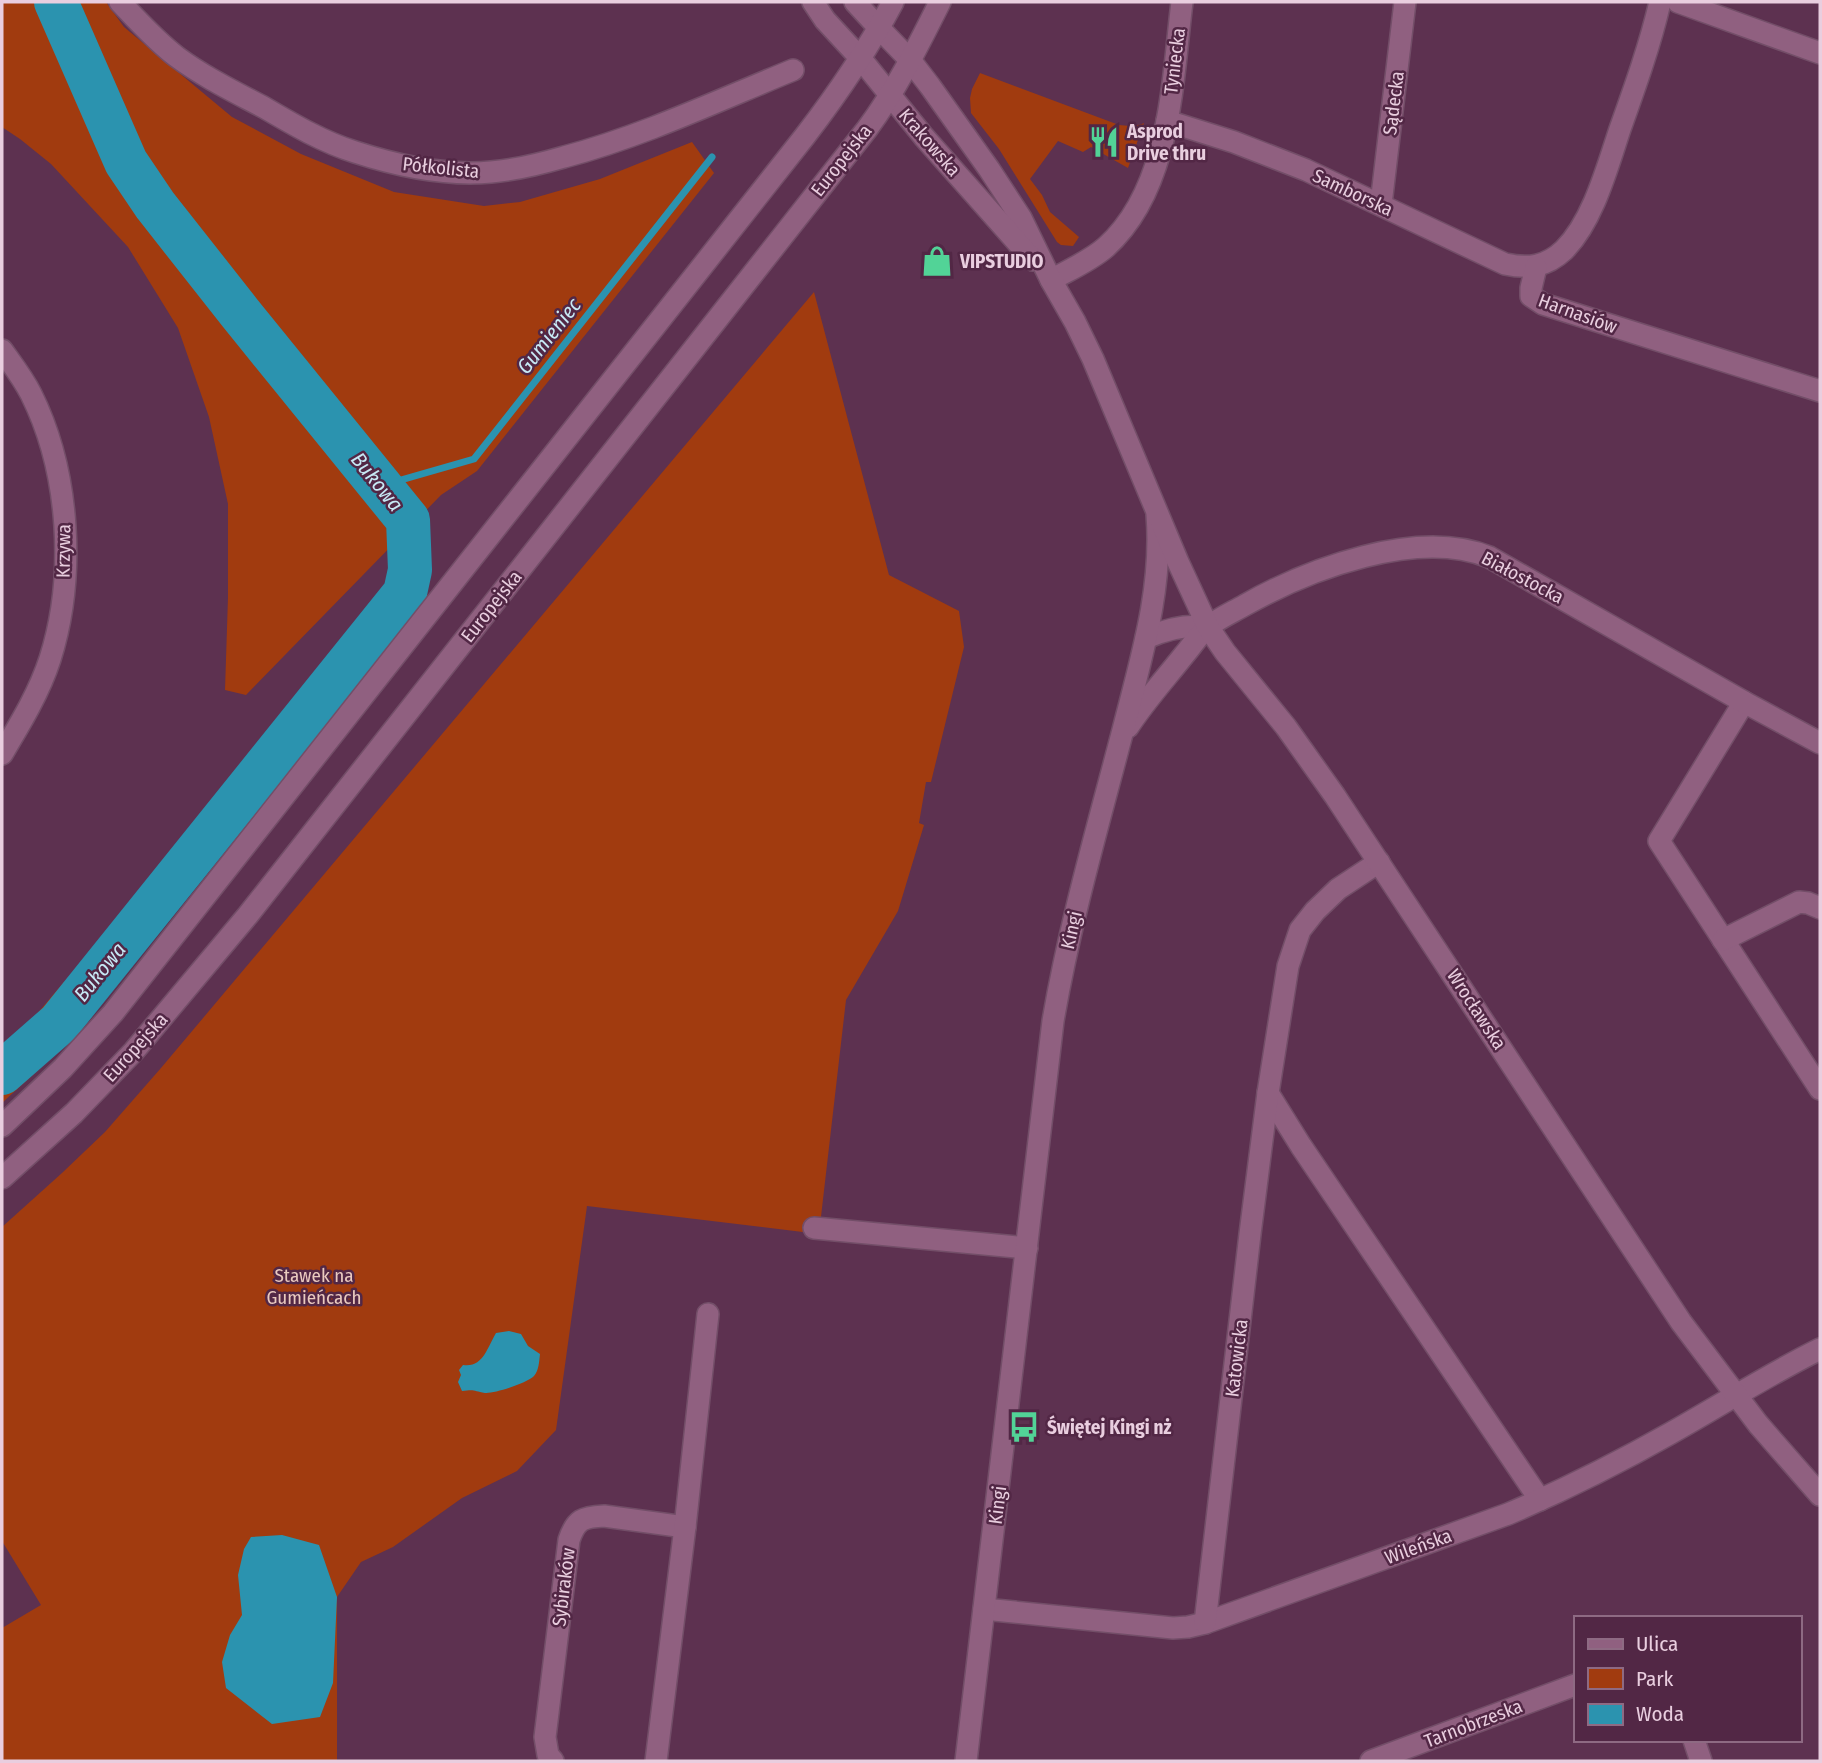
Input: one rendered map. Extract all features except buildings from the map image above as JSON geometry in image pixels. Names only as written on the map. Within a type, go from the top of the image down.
[{"type":"street","name":"Półkolista","points":[[120,2],[177,57],[304,130],[354,152],[434,170],[513,170],[584,152],[629,137],[793,70]]},
{"type":"street","name":"Krakowska","points":[[813,2],[825,20],[861,59],[924,137],[1051,280]]},
{"type":"street","name":"Krakowska","points":[[856,2],[910,60],[1004,191],[1093,359],[1157,509]]},
{"type":"street","name":"Europejska","points":[[2,1126],[63,1068],[113,1013],[805,136],[861,59],[893,2]]},
{"type":"street","name":"Europejska","points":[[2,1178],[66,1120],[134,1051],[239,925],[880,111],[940,2]]},
{"type":"street","name":"Tyniecka","points":[[1167,121],[1182,2]]},
{"type":"street","name":"Sądecka","points":[[1381,204],[1405,2]]},
{"type":"street","name":"Harnasiów","points":[[1660,2],[1644,61],[1605,173],[1583,225],[1562,251],[1536,267],[1531,296],[1543,304],[1820,391]]},
{"type":"street","points":[[1678,2],[1820,53]]},
{"type":"street","name":"Samborska","points":[[1167,121],[1205,132],[1306,170],[1505,264],[1520,268],[1536,267]]},
{"type":"street","points":[[1051,280],[1104,248],[1128,221],[1153,175],[1167,121]]},
{"type":"street","name":"Krzywa","points":[[2,350],[30,392],[51,444],[62,491],[65,550],[61,605],[50,659],[35,697],[2,754]]},
{"type":"street","name":"Wrocławska","points":[[1157,509],[1182,574],[1208,627],[1310,760],[1681,1322],[1735,1396],[1820,1495]]},
{"type":"street","name":"Kingi","points":[[966,1761],[1050,1048],[1075,910],[1146,638],[1157,570],[1157,509]]},
{"type":"street","name":"Białostocka","points":[[1208,627],[1276,588],[1338,565],[1405,549],[1459,548],[1489,557],[1820,743]]},
{"type":"street","points":[[1146,638],[1174,628],[1208,627]]},
{"type":"street","name":"Kingi","points":[[1119,742],[1151,695],[1208,627]]},
{"type":"street","points":[[1744,702],[1658,841],[1820,1089]]},
{"type":"street","name":"Katowicka","points":[[1205,1623],[1268,1093],[1288,965],[1300,930],[1324,901],[1379,862]]},
{"type":"street","points":[[1723,940],[1799,902],[1820,908]]},
{"type":"street","points":[[1268,1093],[1540,1500]]},
{"type":"street","points":[[814,1228],[1027,1248]]},
{"type":"street","points":[[656,1761],[708,1314]]},
{"type":"street","name":"Wileńska","points":[[985,1609],[1172,1628],[1205,1623],[1540,1500],[1672,1433],[1820,1349]]},
{"type":"street","name":"Sybiraków","points":[[553,1761],[548,1755],[545,1737],[572,1529],[579,1520],[604,1516],[685,1527]]},
{"type":"street","name":"Tarnobrzeska","points":[[1371,1761],[1574,1685]]},
{"type":"street","points":[[1695,1742],[1701,1761]]},
{"type":"green space","points":[[2,2],[106,2],[124,27],[232,117],[301,154],[394,192],[484,206],[520,202],[600,179],[692,142],[714,173],[477,471],[441,495],[246,695],[225,690],[228,504],[209,417],[178,328],[128,247],[51,164],[2,127]]},
{"type":"green space","points":[[980,73],[1119,125],[1135,126],[1144,123],[1128,168],[1091,147],[1083,152],[1058,141],[1030,179],[1050,212],[1079,237],[1073,246],[1057,242],[999,149],[971,113],[972,89]]},
{"type":"green space","name":"Stawek na Gumieńcach","points":[[814,292],[889,575],[959,611],[964,647],[931,782],[926,782],[919,823],[924,825],[898,911],[846,1000],[819,1234],[587,1206],[556,1430],[517,1471],[462,1498],[393,1547],[361,1562],[337,1597],[337,1761],[2,1761],[2,1628],[41,1605],[2,1541],[2,1227],[105,1132],[161,1068]]},
{"type":"green space","points":[[64,982],[99,1002],[40,1068],[2,1103],[2,1055]]},
{"type":"water","points":[[509,1331],[521,1334],[528,1346],[540,1354],[534,1376],[518,1385],[495,1392],[462,1391],[458,1382],[461,1375],[459,1370],[463,1365],[480,1360],[496,1333]]},
{"type":"water","points":[[282,1535],[319,1545],[337,1597],[333,1683],[320,1717],[272,1724],[226,1688],[222,1662],[230,1635],[242,1615],[238,1575],[244,1549],[251,1537]]},
{"type":"waterway","name":"Bukowa","points":[[2,1073],[59,1023],[405,593],[410,570],[408,520],[240,313],[155,205],[126,162],[56,2]]},
{"type":"waterway","name":"Gumieniec","points":[[380,486],[474,459],[712,157]]},
{"type":"place","name":"Asprod Drive thru","points":[[1104,142]]},
{"type":"place","name":"VIPSTUDIO","points":[[937,261]]},
{"type":"place","name":"Świętej Kingi nż","points":[[1024,1427]]}]
